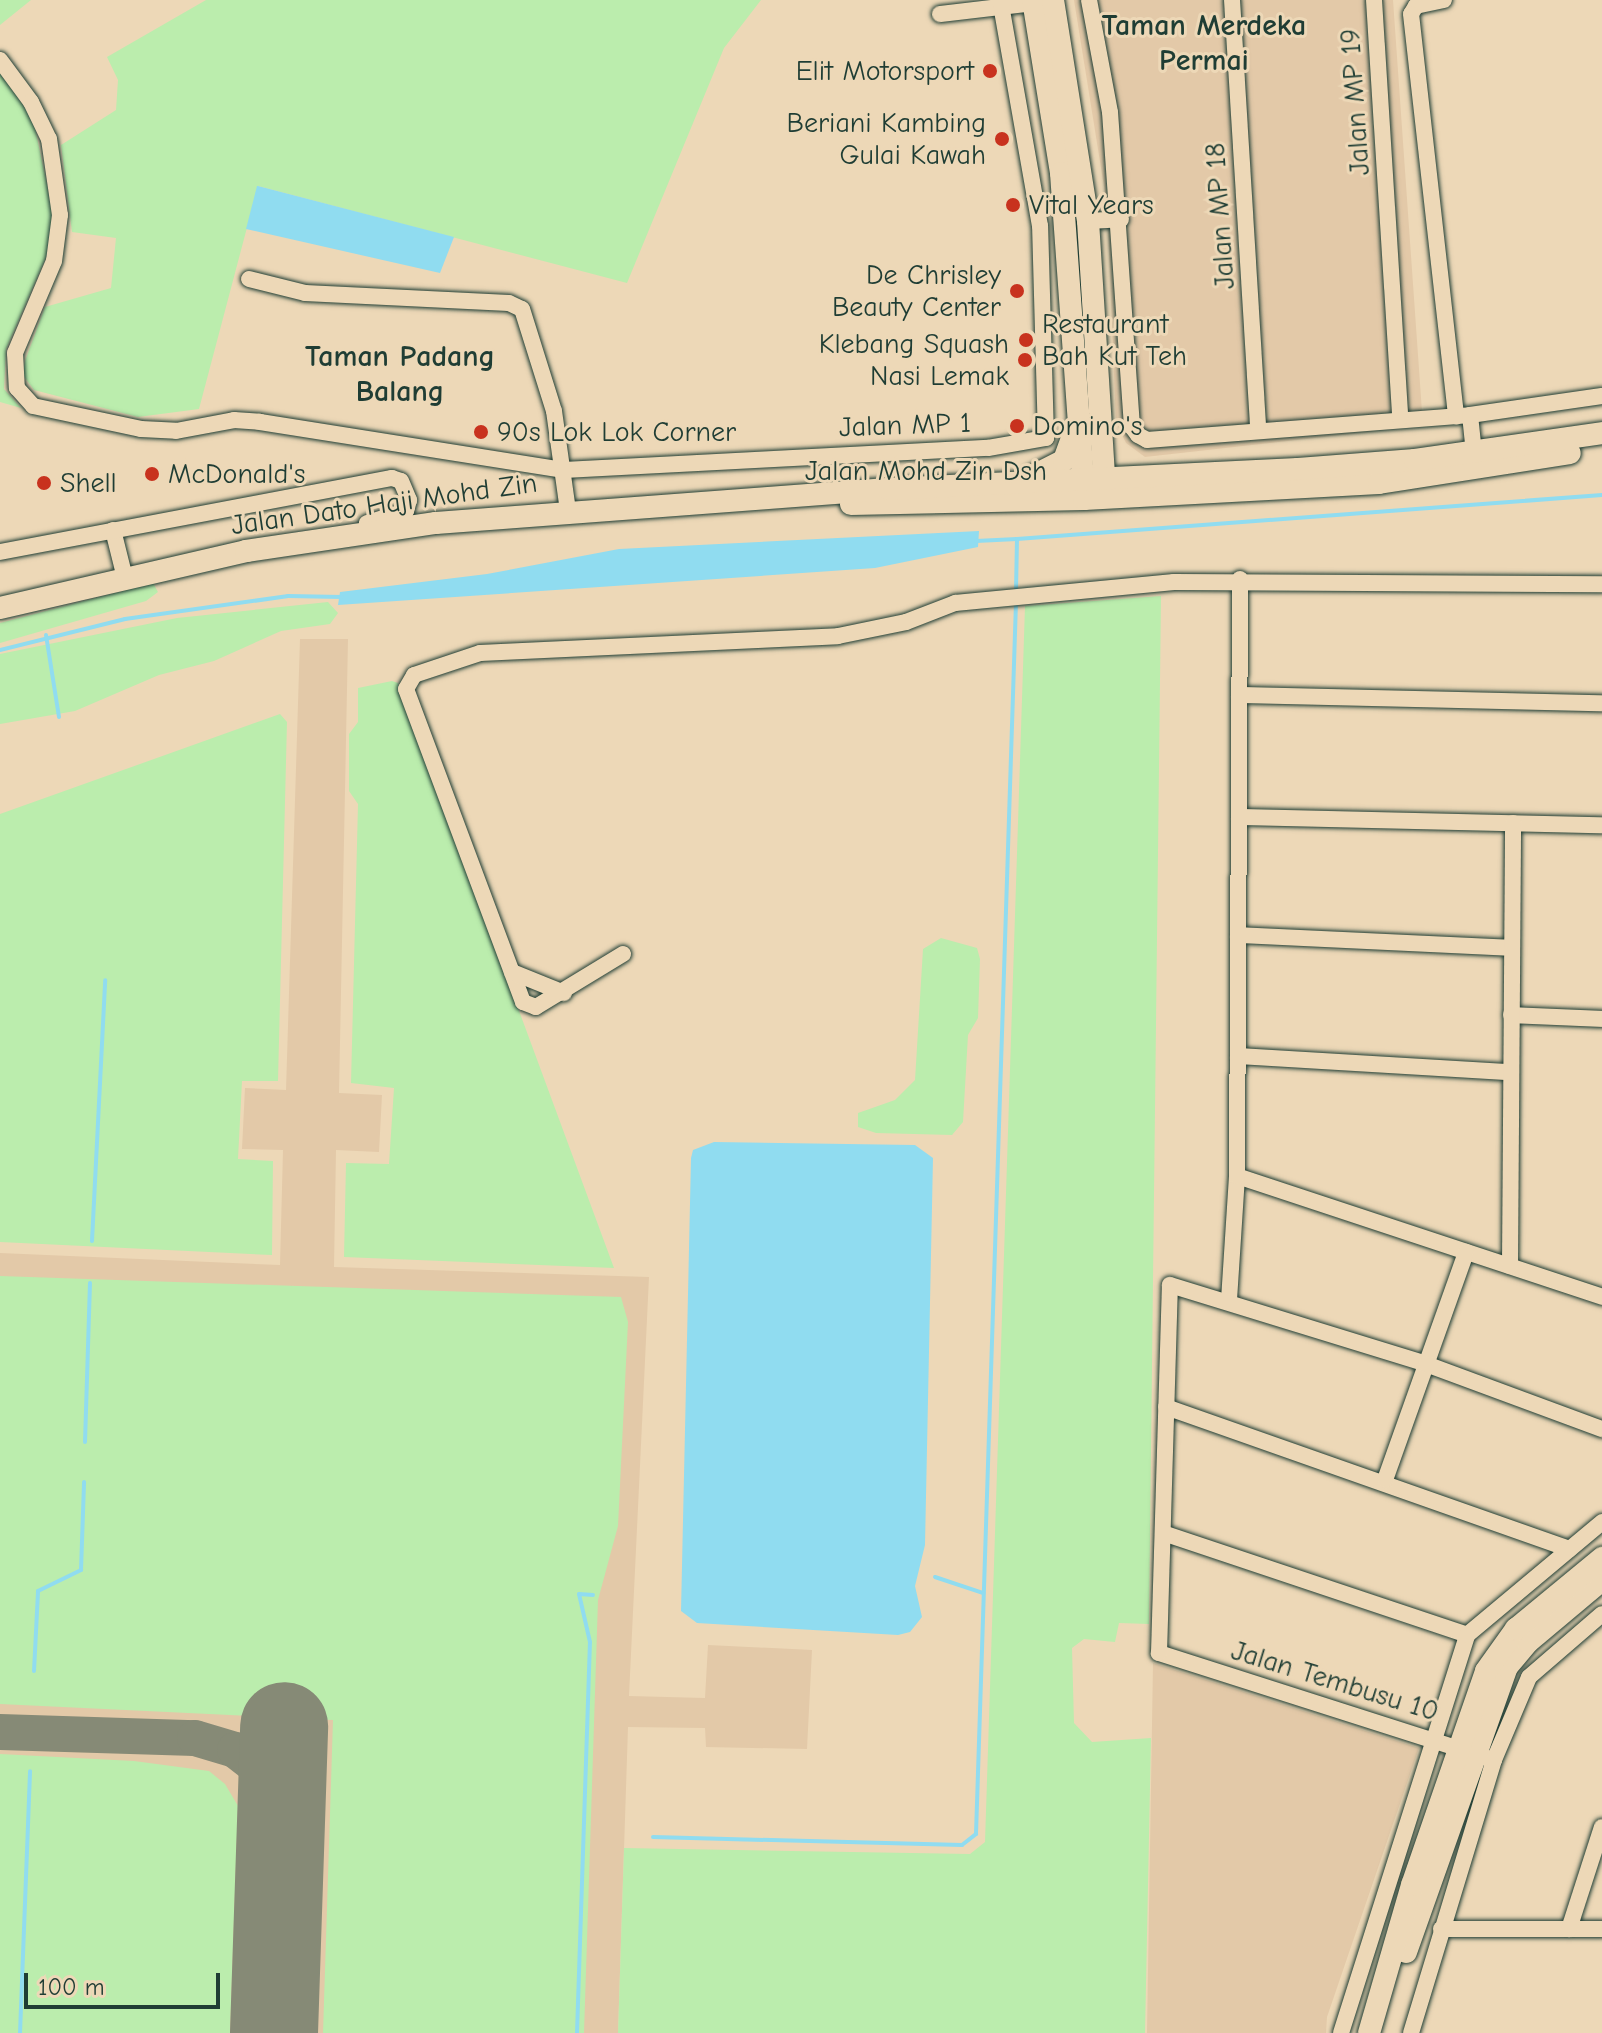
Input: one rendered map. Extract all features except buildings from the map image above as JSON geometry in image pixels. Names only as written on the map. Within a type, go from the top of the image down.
[{"type":"main road","points":[[1040,1],[1088,221],[1098,410],[1094,489]]},
{"type":"main road","points":[[1040,1],[1061,173],[1077,422],[1094,489]]},
{"type":"main road","points":[[1098,410],[1111,454],[1123,465],[1153,477]]},
{"type":"main road","points":[[1015,484],[1064,460],[1077,422]]},
{"type":"main road","name":"Jalan Mohd Zin Dsh","points":[[782,501],[888,489],[1015,484],[1094,489],[1153,477],[1474,453],[1602,433]]},
{"type":"main road","name":"Jalan Mohd Zin Dsh","points":[[782,501],[891,505],[1094,489],[1379,483],[1602,448]]},
{"type":"main road","name":"Jalan Dato Haji Mohd Zin","points":[[0,608],[125,578],[308,541],[568,510],[782,501]]},
{"type":"main road","points":[[1476,1754],[1486,1671],[1503,1643],[1602,1558]]},
{"type":"main road","points":[[1369,2033],[1516,1654],[1602,1580]]},
{"type":"main road","points":[[1380,2033],[1389,1984]]},
{"type":"street","points":[[1089,0],[1110,112],[1121,219],[1132,427],[1147,440],[1258,428],[1463,415],[1602,396]]},
{"type":"street","name":"Jalan MP 18","points":[[1232,0],[1258,428]]},
{"type":"street","name":"Jalan MP 19","points":[[1374,0],[1400,417]]},
{"type":"street","points":[[1444,0],[1416,6],[1411,14],[1463,415],[1474,453]]},
{"type":"street","points":[[940,14],[1040,1]]},
{"type":"street","name":"Jalan MP 1","points":[[564,470],[988,448],[1045,440],[1040,226],[1001,4]]},
{"type":"street","points":[[0,60],[31,102],[49,139],[60,215],[54,261],[15,353],[17,388],[33,406],[141,429],[176,431],[217,424],[260,422],[564,470]]},
{"type":"street","points":[[1088,221],[1121,219]]},
{"type":"street","points":[[249,279],[305,293],[516,305],[529,320],[564,470],[568,510]]},
{"type":"street","points":[[0,552],[392,478],[406,489],[406,511],[394,518],[335,529],[308,541]]},
{"type":"street","points":[[113,530],[125,578]]},
{"type":"street","points":[[623,954],[564,993],[529,1008],[512,972],[406,689],[414,675],[480,653],[838,636],[906,622],[955,603],[1240,579],[1602,584]]},
{"type":"street","points":[[1229,1300],[1237,1176],[1240,579]]},
{"type":"street","points":[[1239,695],[1602,703]]},
{"type":"street","points":[[1239,817],[1602,825]]},
{"type":"street","points":[[1510,1266],[1513,823]]},
{"type":"street","points":[[1238,935],[1512,948]]},
{"type":"street","points":[[512,972],[564,993]]},
{"type":"street","points":[[1511,1015],[1602,1019]]},
{"type":"street","points":[[1238,1056],[1511,1072]]},
{"type":"street","points":[[1237,1176],[1602,1297]]},
{"type":"street","points":[[1385,1480],[1466,1252]]},
{"type":"street","points":[[1467,1635],[1163,1533],[1170,1285],[1229,1300],[1426,1364],[1602,1429]]},
{"type":"street","points":[[1166,1407],[1385,1480],[1570,1549]]},
{"type":"street","points":[[1341,2033],[1467,1635],[1602,1522]]},
{"type":"street","name":"Jalan Tembusu 10","points":[[1163,1533],[1159,1653],[1476,1754]]},
{"type":"street","points":[[1411,2033],[1441,1929],[1476,1754],[1529,1677],[1602,1614]]},
{"type":"street","points":[[1569,1929],[1602,1827]]},
{"type":"street","points":[[1441,1929],[1602,1929]]},
{"type":"street","points":[[1360,1973],[1389,1984]]},
{"type":"shaded area","points":[[1074,0],[1393,0],[1423,426],[1145,457],[1126,443],[1116,422],[1107,205]]},
{"type":"shaded area","points":[[300,639],[348,639],[339,1093],[382,1095],[379,1152],[336,1150],[334,1267],[649,1277],[629,1696],[705,1698],[708,1645],[812,1650],[807,1749],[706,1747],[705,1728],[628,1727],[618,2033],[0,2033],[0,1253],[280,1265],[283,1150],[242,1149],[245,1088],[286,1090]]},
{"type":"shaded area","points":[[1153,1663],[1419,1748],[1327,2017],[1326,2033],[1147,2033]]},
{"type":"green space","points":[[0,0],[31,0],[0,25]]},
{"type":"green space","points":[[206,0],[761,0],[724,48],[627,283],[258,186],[199,409],[138,417],[34,390],[23,375],[25,361],[45,307],[111,288],[116,238],[72,232],[61,145],[116,110],[118,80],[107,57]]},
{"type":"green space","points":[[0,72],[33,119],[52,208],[53,241],[6,349],[4,389],[21,408],[0,402]]},
{"type":"green space","points":[[153,583],[158,592],[146,601],[0,643],[0,623]]},
{"type":"green space","points":[[1161,596],[1149,1624],[1119,1623],[1115,1642],[1084,1639],[1072,1648],[1074,1723],[1092,1742],[1151,1738],[1145,2033],[618,2033],[624,1848],[970,1854],[985,1842],[1025,606]]},
{"type":"green space","points":[[328,602],[338,613],[330,624],[281,631],[214,661],[159,675],[75,711],[0,724],[0,654],[177,618]]},
{"type":"green space","points":[[392,681],[398,683],[614,1268],[344,1257],[346,1163],[389,1164],[394,1088],[351,1083],[358,804],[349,791],[349,734],[358,722],[358,688]]},
{"type":"green space","points":[[280,714],[287,722],[278,1081],[242,1081],[238,1159],[273,1161],[272,1255],[0,1242],[0,814]]},
{"type":"green space","points":[[941,938],[977,948],[980,959],[978,1018],[968,1035],[963,1122],[952,1135],[876,1133],[858,1127],[858,1113],[895,1100],[915,1080],[923,949]]},
{"type":"green space","points":[[0,1276],[621,1297],[628,1322],[618,1526],[598,1600],[584,2033],[323,2033],[333,1720],[0,1704]]},
{"type":"green space","points":[[0,1754],[134,1761],[209,1771],[225,1784],[238,1806],[230,2033],[0,2033]]},
{"type":"water","points":[[257,186],[454,237],[440,273],[246,229]]},
{"type":"water","points":[[979,531],[978,547],[875,568],[338,605],[340,592],[487,574],[619,549]]},
{"type":"water","points":[[714,1142],[915,1145],[933,1158],[925,1545],[915,1586],[922,1617],[910,1632],[898,1635],[697,1623],[681,1611],[691,1158],[693,1150]]},
{"type":"waterway","points":[[1016,591],[1017,539],[1602,495]]},
{"type":"waterway","points":[[976,541],[1017,539]]},
{"type":"waterway","points":[[0,650],[125,619],[288,596],[342,597]]},
{"type":"waterway","points":[[653,1837],[962,1845],[976,1834],[1016,600]]},
{"type":"waterway","points":[[46,635],[59,717]]},
{"type":"waterway","points":[[92,1241],[105,980]]},
{"type":"waterway","points":[[85,1442],[90,1283]]},
{"type":"waterway","points":[[34,1671],[38,1591],[81,1570],[84,1482]]},
{"type":"waterway","points":[[935,1577],[983,1593]]},
{"type":"waterway","points":[[577,2033],[590,1642],[579,1594],[593,1595]]},
{"type":"waterway","points":[[20,2033],[30,1771]]},
{"type":"taxiway","points":[[0,1732],[195,1738],[235,1750],[257,1767],[270,1788],[280,1853]]},
{"type":"runway","points":[[274,2033],[284,1726]]},
{"type":"place","name":"Elit Motorsport","points":[[990,71]]},
{"type":"place","name":"Beriani Kambing Gulai Kawah","points":[[1002,139]]},
{"type":"place","name":"Vital Years","points":[[1013,205]]},
{"type":"place","name":"De Chrisley Beauty Center","points":[[1017,291]]},
{"type":"place","name":"Restaurant Bah Kut Teh","points":[[1026,340]]},
{"type":"place","name":"Klebang Squash Nasi Lemak","points":[[1025,360]]},
{"type":"place","name":"Domino's","points":[[1017,426]]},
{"type":"place","name":"90s Lok Lok Corner","points":[[481,432]]},
{"type":"place","name":"McDonald's","points":[[152,474]]},
{"type":"place","name":"Shell","points":[[44,483]]},
{"type":"district","name":"Taman Merdeka Permai","points":[[1204,43]]},
{"type":"district","name":"Taman Padang Balang","points":[[400,374]]}]
